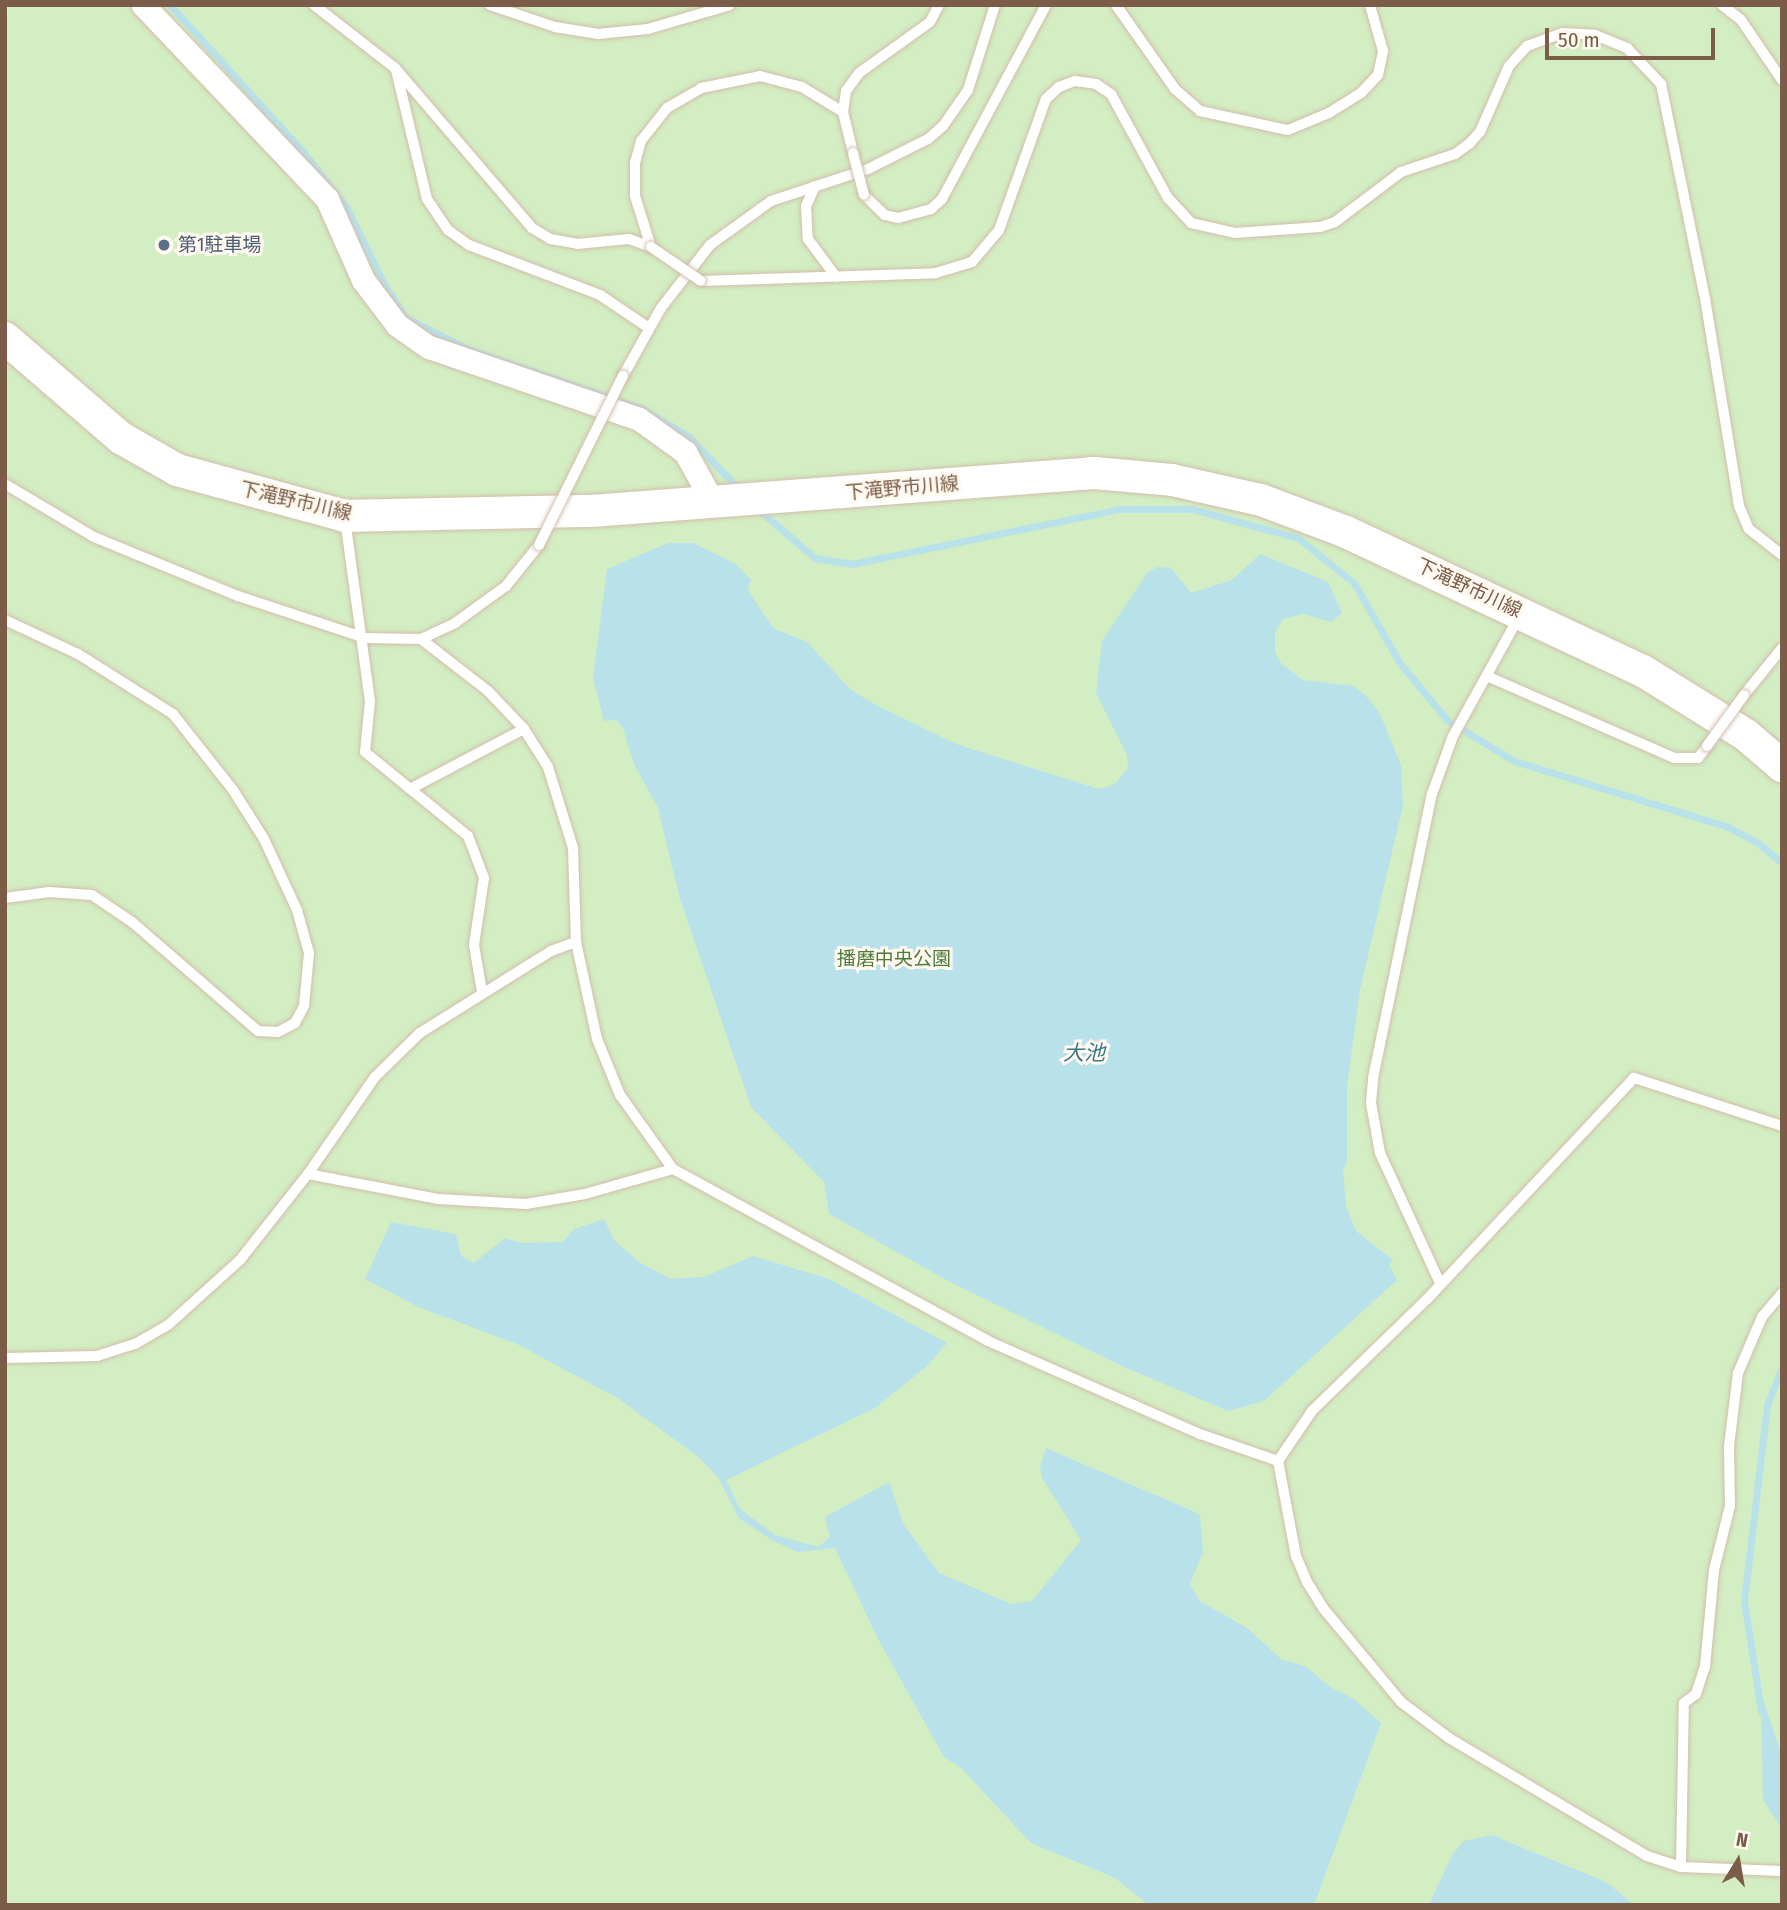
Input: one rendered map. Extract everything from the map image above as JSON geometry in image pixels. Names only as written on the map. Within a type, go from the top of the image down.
[{"type":"main road","name":"下滝野市川線","points":[[5,338],[121,438],[177,470],[345,516],[592,510],[1094,473],[1172,480],[1261,500],[1346,532],[1643,671],[1746,735],[1782,766]]},
{"type":"street","points":[[143,5],[327,199],[363,281],[397,325],[429,347],[639,419],[685,452],[713,502]]},
{"type":"lane","points":[[314,5],[396,68],[532,228],[550,239],[577,244],[629,239],[651,247],[701,281],[936,273],[959,269],[982,254],[999,230],[1046,99],[1066,83],[1085,81],[1111,94],[1168,198],[1191,223],[1235,233],[1320,227],[1335,222],[1401,173],[1455,154],[1470,143],[1480,132],[1509,66],[1527,46],[1562,33],[1595,35],[1627,48],[1661,83],[1707,311],[1739,506],[1749,529],[1782,555]]},
{"type":"lane","points":[[490,5],[555,27],[597,34],[648,29],[730,5]]},
{"type":"lane","points":[[939,5],[914,36],[859,73],[846,91],[843,112],[864,195],[885,215],[898,218],[922,213],[942,199],[1046,5]]},
{"type":"lane","points":[[5,484],[94,537],[251,601],[365,638],[421,639],[479,609],[506,586],[539,545],[649,328],[710,245],[772,201],[900,155],[943,126],[968,89],[995,5]]},
{"type":"lane","points":[[1116,5],[1175,89],[1200,111],[1288,130],[1329,113],[1361,93],[1378,75],[1383,51],[1370,5]]},
{"type":"lane","points":[[1722,5],[1741,20],[1782,80]]},
{"type":"lane","points":[[396,68],[427,199],[448,230],[469,245],[600,295],[649,328]]},
{"type":"lane","points":[[651,247],[635,197],[635,163],[641,141],[667,107],[701,88],[760,76],[802,87],[843,112]]},
{"type":"lane","points":[[815,186],[806,206],[808,239],[836,277]]},
{"type":"lane","points":[[345,516],[365,638],[370,701],[365,752],[468,836],[484,878],[474,945],[482,992]]},
{"type":"lane","points":[[1440,1283],[1380,1153],[1371,1103],[1373,1078],[1432,794],[1453,737],[1489,677],[1521,612]]},
{"type":"lane","points":[[5,620],[78,654],[173,714],[233,790],[264,839],[297,910],[309,953],[304,1006],[295,1023],[278,1032],[258,1031],[132,922],[92,895],[49,892],[5,898]]},
{"type":"lane","points":[[421,639],[488,691],[524,729],[548,767],[568,820],[576,942],[597,1039],[610,1073],[636,1121],[673,1169],[988,1341],[1200,1434],[1278,1461]]},
{"type":"lane","points":[[1489,677],[1674,758],[1698,758],[1782,649]]},
{"type":"lane","points":[[410,789],[524,729]]},
{"type":"lane","points":[[5,1358],[97,1356],[135,1344],[168,1325],[240,1260],[308,1174],[375,1077],[420,1033],[551,951],[576,942]]},
{"type":"lane","points":[[1782,1126],[1634,1078],[1440,1283],[1312,1411],[1278,1461],[1296,1556],[1307,1582],[1322,1608],[1401,1702],[1449,1738],[1647,1856],[1681,1867],[1761,1867],[1782,1871]]},
{"type":"lane","points":[[308,1174],[438,1199],[526,1204],[585,1194],[673,1169]]},
{"type":"lane","points":[[1681,1867],[1684,1703],[1696,1694],[1705,1667],[1714,1570],[1730,1506],[1729,1446],[1738,1373],[1752,1335],[1782,1293]]},
{"type":"green space","name":"播磨中央公園","points":[[10,5],[1782,5],[1782,1905],[5,1905],[5,13]]},
{"type":"water","name":"大池","points":[[668,543],[693,543],[736,564],[751,580],[748,590],[773,628],[807,642],[851,690],[878,706],[956,744],[1099,789],[1115,784],[1128,768],[1127,755],[1096,693],[1102,641],[1147,573],[1157,567],[1171,568],[1191,593],[1232,580],[1260,554],[1328,582],[1342,613],[1331,622],[1303,614],[1283,619],[1275,633],[1275,652],[1281,663],[1303,680],[1353,686],[1366,696],[1380,714],[1401,765],[1403,805],[1360,990],[1347,1086],[1347,1161],[1343,1171],[1346,1205],[1356,1231],[1393,1260],[1389,1265],[1397,1280],[1264,1401],[1228,1411],[1124,1367],[950,1282],[829,1214],[824,1182],[751,1107],[680,899],[658,808],[634,764],[623,728],[616,720],[604,721],[593,677],[607,569]]},
{"type":"water","points":[[604,1219],[614,1240],[639,1262],[671,1279],[704,1277],[753,1256],[829,1279],[947,1343],[926,1367],[875,1408],[726,1480],[740,1509],[775,1535],[819,1547],[830,1537],[825,1517],[889,1482],[904,1525],[939,1573],[1011,1604],[1032,1601],[1081,1540],[1042,1478],[1040,1466],[1046,1448],[1200,1514],[1203,1552],[1190,1584],[1200,1601],[1247,1628],[1282,1660],[1305,1666],[1332,1688],[1354,1699],[1381,1723],[1314,1905],[1149,1905],[1115,1878],[1031,1843],[961,1768],[944,1757],[878,1639],[835,1548],[797,1552],[770,1539],[739,1518],[718,1477],[697,1456],[619,1399],[517,1344],[418,1307],[365,1279],[391,1222],[456,1234],[461,1256],[474,1263],[505,1238],[522,1243],[563,1242],[574,1229]]},
{"type":"water","points":[[1761,1694],[1782,1756],[1782,1829],[1763,1800]]},
{"type":"water","points":[[1492,1835],[1606,1882],[1634,1905],[1429,1905],[1452,1855],[1464,1841]]},
{"type":"waterway","points":[[170,5],[304,153],[347,208],[384,284],[406,318],[468,349],[641,408],[688,436],[740,490]]},
{"type":"waterway","points":[[758,509],[815,558],[852,564],[1120,509],[1192,509],[1298,538],[1354,583],[1399,662],[1447,720],[1514,761],[1728,827],[1758,843],[1782,863]]},
{"type":"waterway","points":[[1761,1711],[1744,1601],[1767,1405],[1782,1368]]},
{"type":"place","name":"第1駐車場","points":[[164,245]]}]
